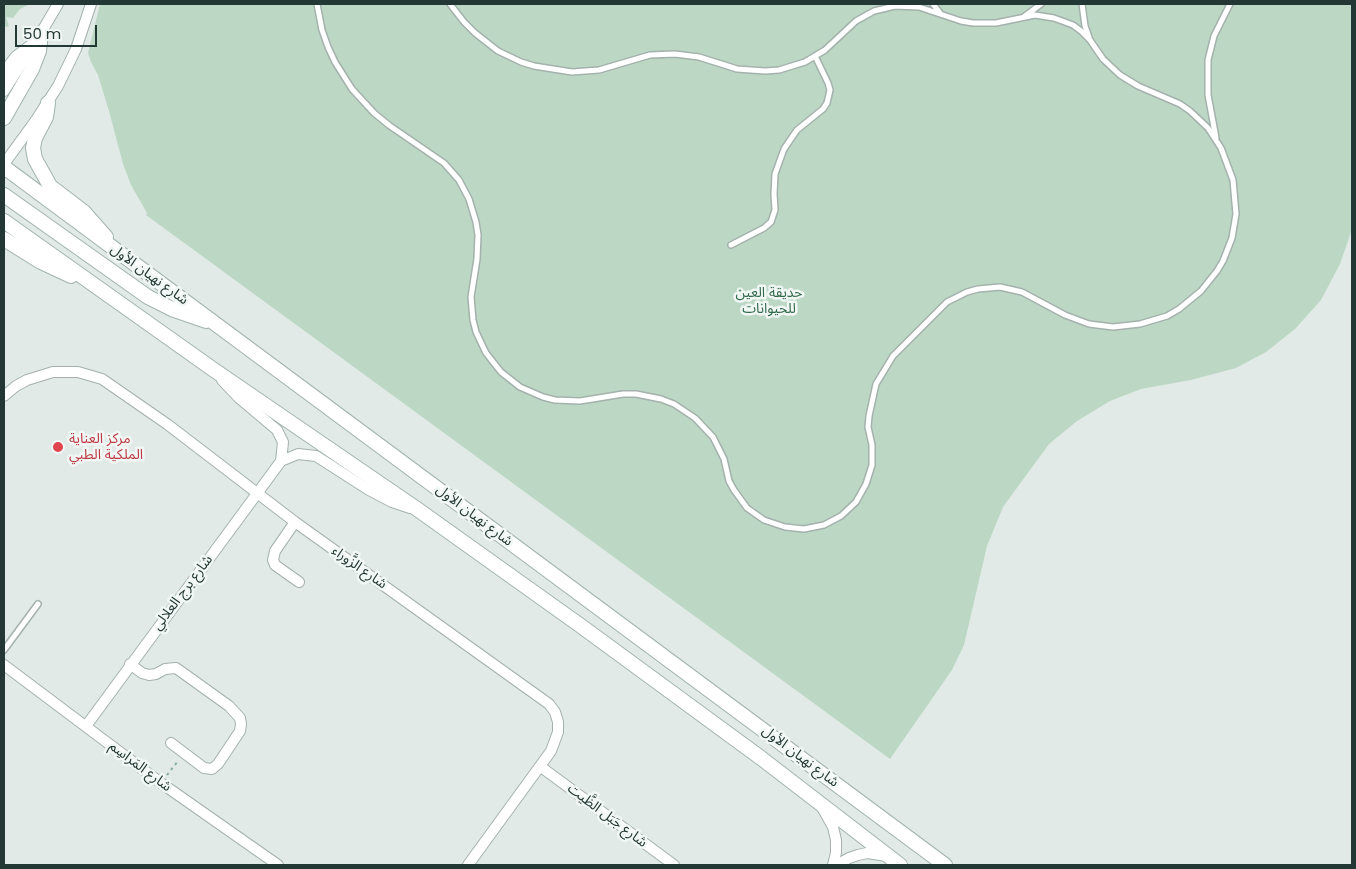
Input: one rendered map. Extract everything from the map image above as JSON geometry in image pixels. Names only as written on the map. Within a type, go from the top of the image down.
[{"type":"main road","points":[[4,118],[32,69],[39,51],[41,33]]},
{"type":"main road","points":[[4,75],[17,58],[34,46]]},
{"type":"main road","points":[[48,103],[46,117],[34,143],[34,154],[37,163],[50,186],[93,220],[113,248]]},
{"type":"main road","name":"شارع نهيان الأول","points":[[4,165],[113,248],[945,865]]},
{"type":"main road","points":[[4,195],[148,297],[180,313],[214,322]]},
{"type":"main road","name":"شارع نهيان الأول","points":[[4,221],[214,370],[417,509],[630,662],[761,758],[900,865]]},
{"type":"main road","points":[[4,239],[49,267],[86,280]]},
{"type":"street","points":[[4,91],[34,46],[58,4]]},
{"type":"street","points":[[4,165],[48,103],[76,49],[91,4]]},
{"type":"street","points":[[214,370],[239,398],[277,430],[283,448],[281,460],[298,454],[316,456],[369,490],[392,502],[417,509]]},
{"type":"street","name":"شارع الزَّوراء","points":[[4,396],[16,386],[40,375],[66,371],[90,374],[113,386],[167,424],[295,522],[549,704],[556,717],[558,732],[551,751],[468,865]]},
{"type":"street","name":"شارع برج العلالي","points":[[86,726],[281,460]]},
{"type":"street","points":[[295,522],[272,557],[275,565],[299,582]]},
{"type":"street","points":[[130,664],[142,673],[149,675],[156,674],[165,669],[176,668],[229,706],[240,718],[240,731],[215,767],[204,768],[171,743]]},
{"type":"street","name":"شارع المَراسِم","points":[[4,665],[161,783],[278,865]]},
{"type":"street","name":"شارع جَبَل الظَّيت","points":[[541,767],[674,865]]},
{"type":"street","points":[[818,802],[833,827],[836,840],[835,865]]},
{"type":"street","points":[[835,865],[858,855],[877,854],[887,856]]},
{"type":"lane","points":[[317,4],[322,30],[328,47],[352,89],[374,113],[390,126],[444,163],[459,180],[470,199],[478,235],[472,297],[474,320],[483,348],[501,372],[520,387],[555,400],[580,401],[636,394],[662,399],[674,404],[695,418],[712,437],[724,459],[730,481],[740,500],[760,518],[785,527],[804,529],[824,525],[841,516],[856,502],[866,484],[872,464],[872,445],[868,426],[876,384],[893,356],[939,309],[952,299],[989,287],[1011,289],[1033,296],[1054,310],[1077,320],[1101,326],[1126,326],[1147,323],[1167,316],[1179,309],[1201,291],[1210,282],[1223,261],[1232,238],[1236,214],[1235,191],[1226,158],[1208,128],[1190,111],[1138,86],[1120,75],[1103,59],[1090,40],[1081,31],[1064,21],[1044,16],[1024,17],[1006,22],[984,24],[962,22],[919,7],[905,5],[884,8],[865,16],[815,56],[792,67],[765,71],[738,69],[699,57],[674,54],[650,55],[599,70],[578,72],[553,70],[521,62],[498,51],[475,33],[450,4]]},
{"type":"lane","points":[[933,4],[941,14]]},
{"type":"lane","points":[[1024,17],[1041,4]]},
{"type":"lane","points":[[1082,4],[1085,26],[1090,40]]},
{"type":"lane","points":[[1216,139],[1208,95],[1208,60],[1214,36],[1230,4]]},
{"type":"lane","points":[[732,245],[764,228],[770,222],[775,210],[775,174],[784,149],[797,130],[823,109],[827,103],[830,90],[815,56]]},
{"type":"lane","points":[[4,650],[38,604]]},
{"type":"path","points":[[161,783],[184,753]]},
{"type":"green space","points":[[4,4],[30,4],[20,9],[13,18],[6,17],[9,26],[6,27],[4,24]]},
{"type":"green space","name":"حديقة العين للحيوانات","points":[[100,4],[1352,4],[1351,232],[1340,264],[1321,300],[1295,329],[1266,352],[1236,368],[1191,380],[1141,389],[1110,401],[1077,421],[1049,444],[1003,507],[987,546],[964,645],[952,670],[890,759],[146,215],[147,213],[131,185],[123,164],[98,75],[88,53]]},
{"type":"place","name":"مركز العناية الملكية الطبي","points":[[58,447]]}]
